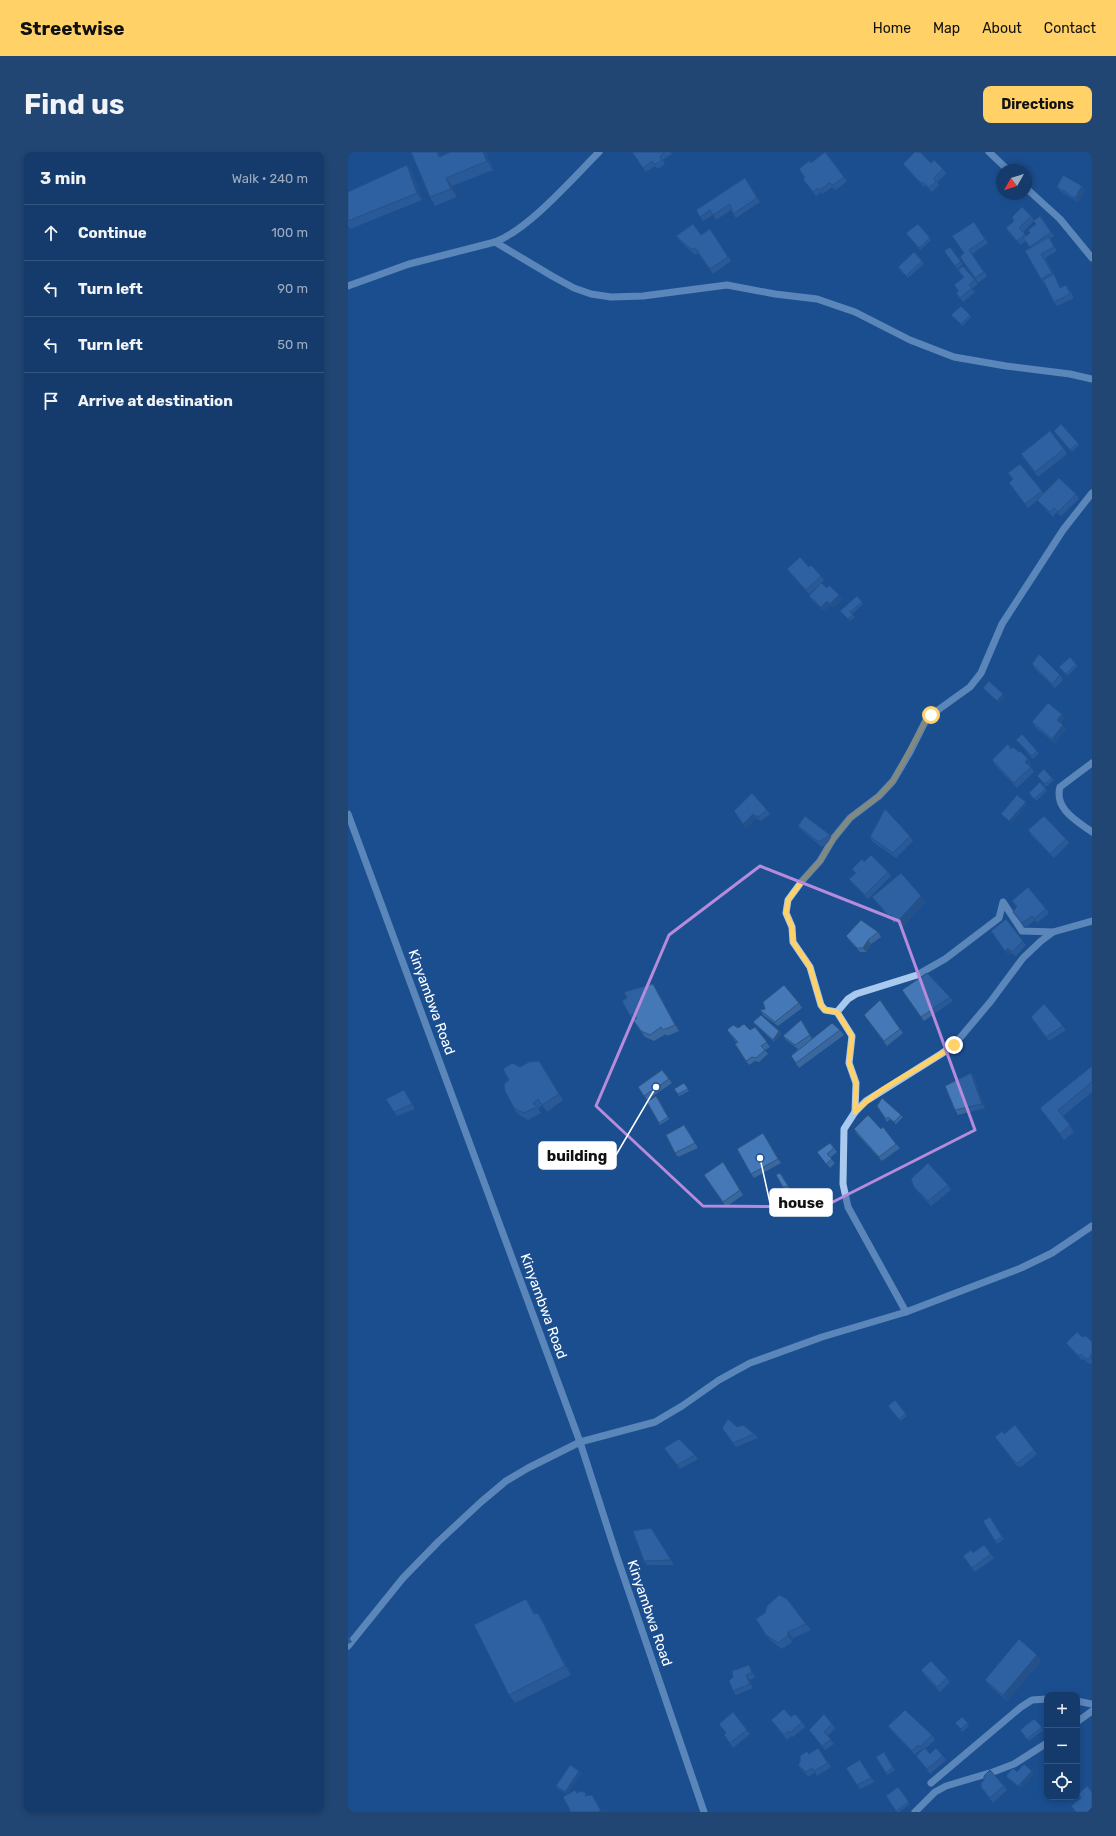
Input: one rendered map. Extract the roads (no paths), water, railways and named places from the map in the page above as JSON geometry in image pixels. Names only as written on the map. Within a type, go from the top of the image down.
[{"type":"street","points":[[348,286],[409,264],[495,242],[507,237],[519,228],[599,152]]},
{"type":"street","points":[[989,152],[1002,164]]},
{"type":"street","points":[[1032,193],[1060,219],[1092,258]]},
{"type":"street","points":[[495,242],[574,288],[591,294],[611,297],[643,296],[727,285],[775,294],[817,299],[855,312],[910,340],[954,357],[1006,366],[1070,374],[1092,379]]},
{"type":"street","points":[[855,1112],[856,1083],[849,1063],[852,1036],[837,1012],[825,1010],[821,1005],[810,967],[793,942],[792,927],[786,913],[788,900],[802,881],[820,861],[833,839],[850,818],[879,796],[893,781],[925,722],[931,715],[970,687],[981,673],[1002,624],[1063,530],[1092,493]]},
{"type":"street","points":[[1092,763],[1060,787],[1058,793],[1060,804],[1068,814],[1092,832]]},
{"type":"street","name":"Kinyambwa Road","points":[[348,814],[580,1442],[617,1557],[704,1812]]},
{"type":"street","points":[[837,1012],[848,999],[856,994],[917,975],[945,959],[999,918],[1003,902],[1022,931],[1053,932],[1092,921]]},
{"type":"street","points":[[906,1312],[848,1207],[843,1184],[844,1129],[855,1112],[866,1101],[954,1045],[991,1001],[1023,958],[1053,932]]},
{"type":"street","points":[[348,1646],[402,1578],[481,1502],[506,1482],[528,1468],[580,1442],[655,1422],[682,1406],[719,1380],[750,1363],[822,1337],[906,1312],[1020,1268],[1052,1253],[1092,1226]]},
{"type":"street","points":[[931,1783],[1021,1707],[1032,1700],[1044,1699]]},
{"type":"street","points":[[1080,1702],[1092,1704]]},
{"type":"street","points":[[1080,1720],[1092,1711]]},
{"type":"street","points":[[915,1812],[935,1792],[946,1786],[1014,1764],[1044,1745]]},
{"type":"place","name":"building","points":[[656,1087]]},
{"type":"place","name":"house","points":[[760,1158]]}]
